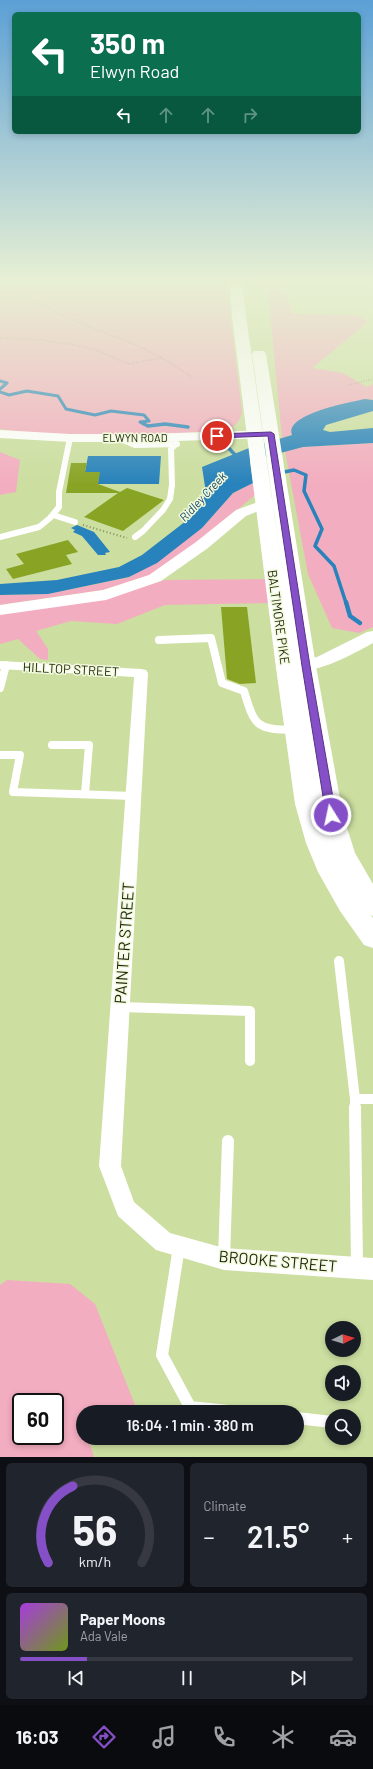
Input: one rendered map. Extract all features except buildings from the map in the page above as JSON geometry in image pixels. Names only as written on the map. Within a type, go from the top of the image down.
[{"type":"main road","name":"BALTIMORE PIKE","points":[[244,348],[260,481],[272,504]]},
{"type":"main road","name":"BALTIMORE PIKE","points":[[258,348],[277,476],[272,504],[296,667],[334,827],[350,868],[373,906]]},
{"type":"main road","name":"BALTIMORE PIKE","points":[[296,667],[296,730],[307,804],[318,843],[339,888],[373,938]]},
{"type":"street","name":"ELWYN ROAD","points":[[0,434],[70,438],[118,438],[179,442],[271,437]]},
{"type":"street","points":[[0,610],[106,595],[155,578],[202,545],[241,513],[272,504]]},
{"type":"street","points":[[296,667],[329,659],[373,636]]},
{"type":"street","name":"HILLTOP STREET","points":[[3,665],[141,673]]},
{"type":"street","name":"PAINTER STREET","points":[[126,1209],[110,1166],[141,673]]},
{"type":"street","name":"BROOKE STREET","points":[[126,1209],[164,1242],[224,1259],[365,1268]]},
{"type":"lane","points":[[0,537],[39,527],[53,515],[59,507],[59,492],[70,438]]},
{"type":"lane","points":[[135,536],[143,531],[165,508],[171,497],[173,486],[170,457],[171,449],[179,442]]},
{"type":"lane","points":[[53,515],[75,522]]},
{"type":"lane","points":[[159,640],[211,638],[222,683],[244,691],[253,720],[264,729],[296,730]]},
{"type":"lane","points":[[0,688],[3,665]]},
{"type":"lane","points":[[52,745],[89,745],[85,794]]},
{"type":"lane","points":[[0,755],[20,755],[13,792],[133,796]]},
{"type":"lane","points":[[339,960],[355,1099],[365,1268]]},
{"type":"lane","points":[[120,1007],[250,1011],[250,1061]]},
{"type":"lane","points":[[355,1099],[373,1100]]},
{"type":"lane","points":[[224,1259],[228,1141]]},
{"type":"lane","points":[[179,1246],[162,1355],[189,1405]]},
{"type":"lane","points":[[304,1419],[325,1421]]},
{"type":"path","points":[[91,348],[129,364],[148,362],[162,358]]},
{"type":"path","points":[[142,348],[162,358],[192,377]]},
{"type":"path","points":[[349,385],[373,379]]},
{"type":"path","points":[[75,522],[120,537],[128,538],[135,536]]},
{"type":"shaded area","points":[[0,348],[234,348],[242,412],[237,423],[231,428],[219,431],[109,436],[54,435],[0,429]]},
{"type":"shaded area","points":[[273,348],[336,348],[312,368],[343,373],[367,387],[373,384],[373,400],[365,399],[282,438]]},
{"type":"shaded area","points":[[373,443],[373,627],[359,633],[332,628],[308,574],[285,451],[303,447]]},
{"type":"shaded area","points":[[0,452],[20,460],[16,492],[0,495]]},
{"type":"shaded area","points":[[253,483],[255,495],[212,531],[154,574],[103,590],[0,605],[0,595],[48,594],[130,577],[202,528],[233,493]]},
{"type":"shaded area","points":[[269,579],[273,603],[165,605],[117,624],[71,621],[36,631],[48,649],[48,660],[40,659],[18,639],[0,644],[0,614],[107,597],[165,580]]},
{"type":"shaded area","points":[[7,1280],[70,1284],[95,1304],[135,1405],[76,1405],[76,1445],[90,1445],[94,1457],[0,1457],[0,1285]]},
{"type":"water","points":[[365,399],[373,400],[373,411],[326,425],[323,430],[330,432],[373,428],[373,443],[303,447],[250,461],[253,483],[233,493],[202,528],[157,563],[129,577],[48,594],[0,595],[0,584],[57,580],[119,567],[142,555],[195,514],[206,493],[202,467],[249,448],[292,435],[292,428],[298,421],[308,415],[334,406]]},
{"type":"water","points":[[88,456],[161,456],[159,484],[98,484],[99,472],[85,472]]},
{"type":"water","points":[[77,525],[94,532],[110,552],[105,553],[106,555],[98,555],[82,536],[73,532],[75,530],[71,528]]},
{"type":"waterway","points":[[0,381],[7,383],[0,389]]},
{"type":"waterway","points":[[0,392],[9,395],[27,391],[58,396],[66,409],[95,415],[111,411],[144,415],[149,421],[140,422],[148,426],[165,424],[188,427]]},
{"type":"waterway","points":[[223,442],[238,458]]},
{"type":"waterway","points":[[279,473],[294,470],[306,475],[304,491],[322,529],[315,546],[334,566],[346,603]]},
{"type":"waterway","points":[[346,602],[350,616],[360,623]]},
{"type":"route","points":[[217,436],[271,434],[306,666],[331,815]]},
{"type":"water label","name":"Ridley Creek","points":[[203,497]]}]
